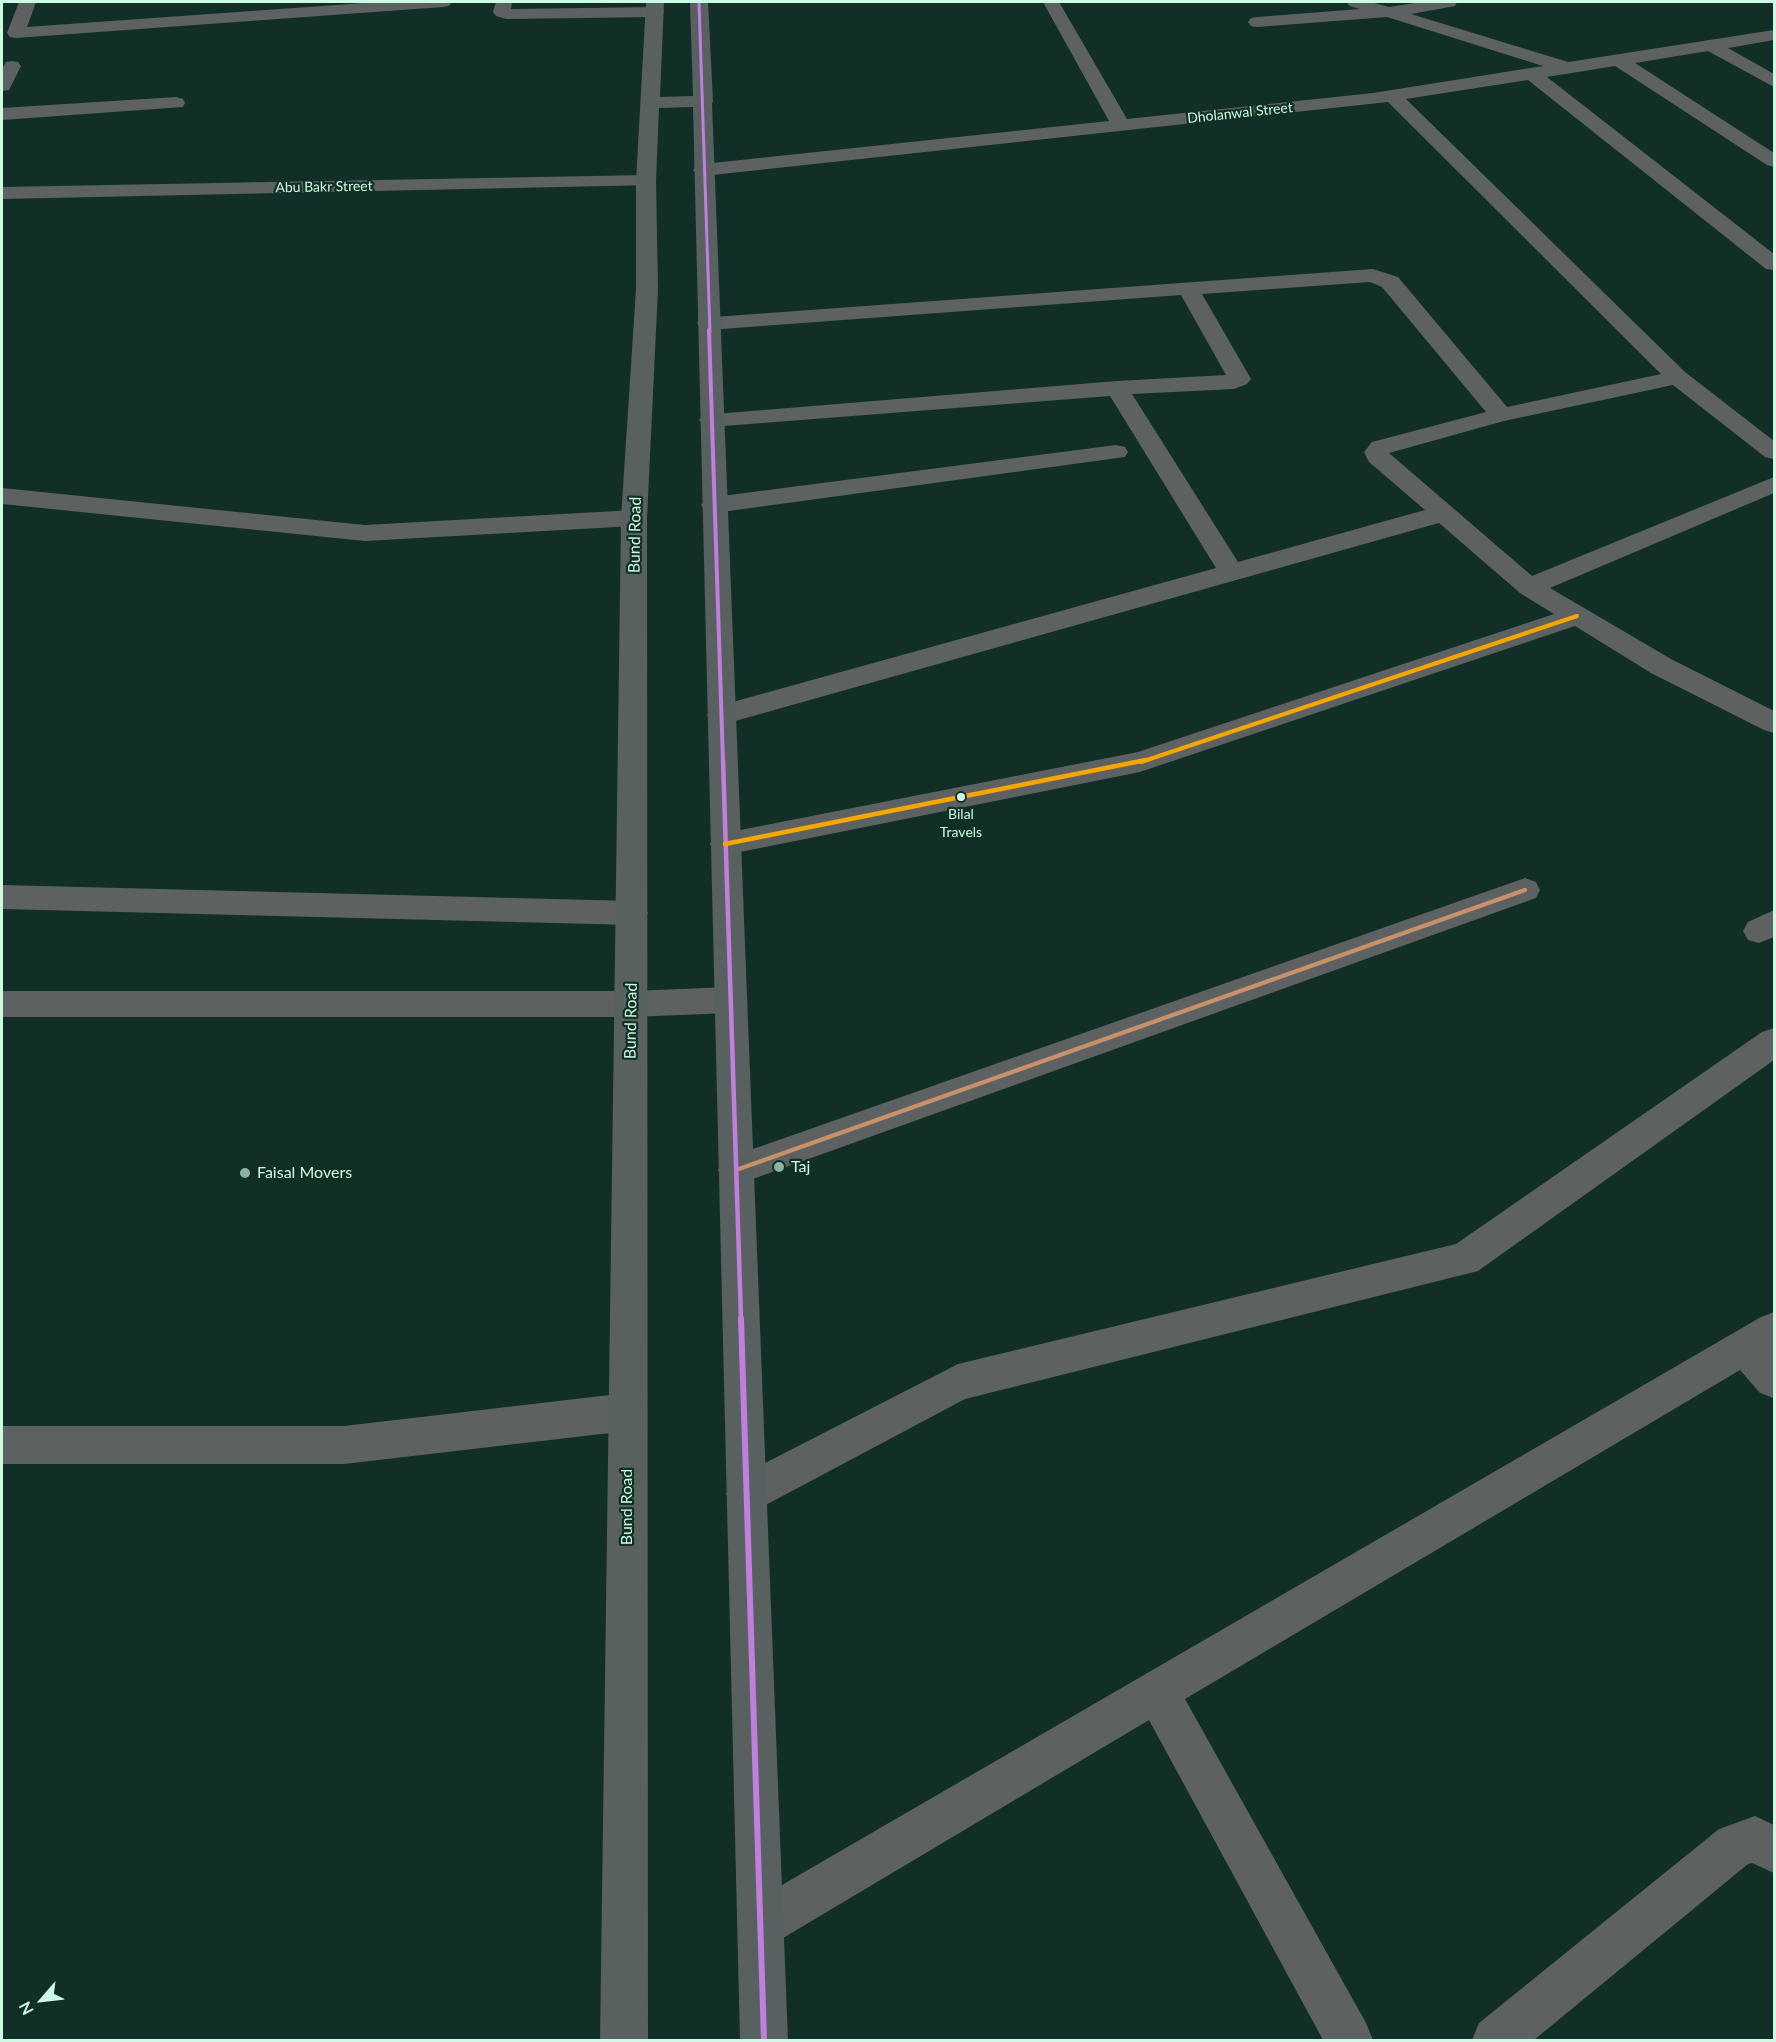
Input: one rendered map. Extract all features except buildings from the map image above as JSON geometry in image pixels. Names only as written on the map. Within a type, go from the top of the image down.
[{"type":"main road","points":[[699,2],[704,101],[703,170],[764,2040]]},
{"type":"main road","name":"Bund Road","points":[[624,2040],[634,519],[647,289],[646,181],[655,7]]},
{"type":"main road","points":[[650,103],[704,101]]},
{"type":"street","points":[[27,2],[16,33],[307,7],[443,2]]},
{"type":"street","points":[[504,2],[502,12],[506,14],[655,7]]},
{"type":"street","points":[[1051,2],[1120,126]]},
{"type":"street","points":[[1355,2],[1571,69]]},
{"type":"street","points":[[1257,22],[1390,12],[1449,2]]},
{"type":"street","name":"Dholanwal Street","points":[[703,170],[1392,96],[1774,35]]},
{"type":"street","points":[[1712,46],[1774,81]]},
{"type":"street","points":[[1620,61],[1774,161]]},
{"type":"street","points":[[2,86],[12,66]]},
{"type":"street","points":[[1533,75],[1774,264]]},
{"type":"street","points":[[1392,96],[1677,377],[1774,452]]},
{"type":"street","points":[[2,114],[176,103]]},
{"type":"street","name":"Abu Bakr Street","points":[[2,193],[646,181]]},
{"type":"street","points":[[708,323],[1373,275],[1390,282],[1501,415]]},
{"type":"street","points":[[711,420],[1117,388],[1224,383],[1239,379],[1189,290]]},
{"type":"street","points":[[1677,377],[1501,415],[1381,447],[1376,452],[1378,457],[1529,587],[1661,666],[1774,722]]},
{"type":"street","points":[[1117,388],[1230,572]]},
{"type":"street","points":[[714,505],[1116,452]]},
{"type":"street","points":[[1529,587],[1774,484]]},
{"type":"street","points":[[2,496],[365,533],[634,519]]},
{"type":"street","points":[[721,715],[1444,513]]},
{"type":"street","points":[[725,844],[1140,762],[1577,616]]},
{"type":"street","points":[[736,1170],[1526,890]]},
{"type":"street","points":[[2,897],[632,913]]},
{"type":"street","points":[[2,1004],[631,1004],[730,1000]]},
{"type":"street","points":[[746,1494],[958,1382],[1465,1259],[1774,1042]]},
{"type":"street","points":[[761,1924],[1760,1339],[1774,1380]]},
{"type":"street","points":[[2,1445],[344,1445],[627,1412]]},
{"type":"street","points":[[1157,1691],[1349,2040]]},
{"type":"street","points":[[1496,2040],[1735,1845],[1755,1839],[1774,1850]]},
{"type":"transit line","points":[[699,2],[764,2040]]},
{"type":"transit line","points":[[725,844],[1140,762],[1577,616]]},
{"type":"transit line","points":[[736,1170],[1525,890]]},
{"type":"place","name":"Bilal Travels","points":[[961,797]]},
{"type":"place","name":"Taj","points":[[779,1167]]},
{"type":"place","name":"Faisal Movers","points":[[245,1173]]}]
